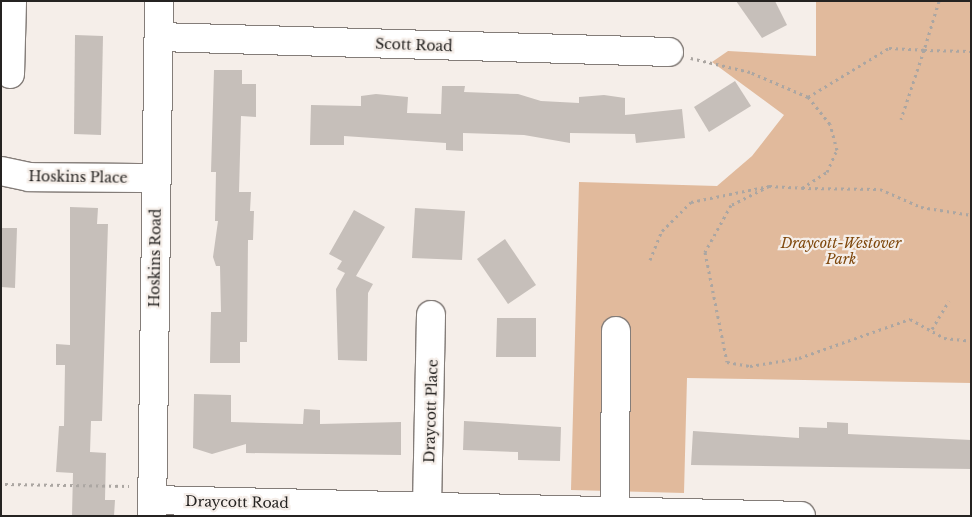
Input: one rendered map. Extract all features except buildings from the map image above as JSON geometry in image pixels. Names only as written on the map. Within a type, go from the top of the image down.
[{"type":"street","points":[[10,74],[12,1]]},
{"type":"street","name":"Hoskins Road","points":[[153,501],[156,178],[160,1]]},
{"type":"street","name":"Scott Road","points":[[158,37],[669,52]]},
{"type":"street","name":"Hoskins Place","points":[[1,171],[28,177],[156,178]]},
{"type":"street","name":"Draycott Place","points":[[428,506],[430,315]]},
{"type":"street","points":[[615,511],[616,331]]},
{"type":"street","name":"Draycott Road","points":[[153,501],[802,516]]},
{"type":"path","points":[[901,119],[938,1]]},
{"type":"path","points":[[808,97],[889,48],[971,51]]},
{"type":"path","points":[[669,52],[750,72],[808,97],[830,124],[837,150],[828,172],[802,188]]},
{"type":"path","points":[[768,186],[731,205],[705,252],[727,362],[750,366],[799,358],[910,319],[932,329],[944,338],[971,341]]},
{"type":"path","points":[[650,260],[662,231],[691,202],[768,186],[880,189],[921,207],[971,215]]},
{"type":"path","points":[[932,329],[948,301]]},
{"type":"path","points":[[5,484],[153,501]]},
{"type":"green space","name":"Draycott-Westover Park","points":[[816,1],[971,1],[971,383],[687,378],[684,493],[571,490],[579,182],[717,186],[752,156],[784,115],[712,62],[728,51],[816,56]]}]
